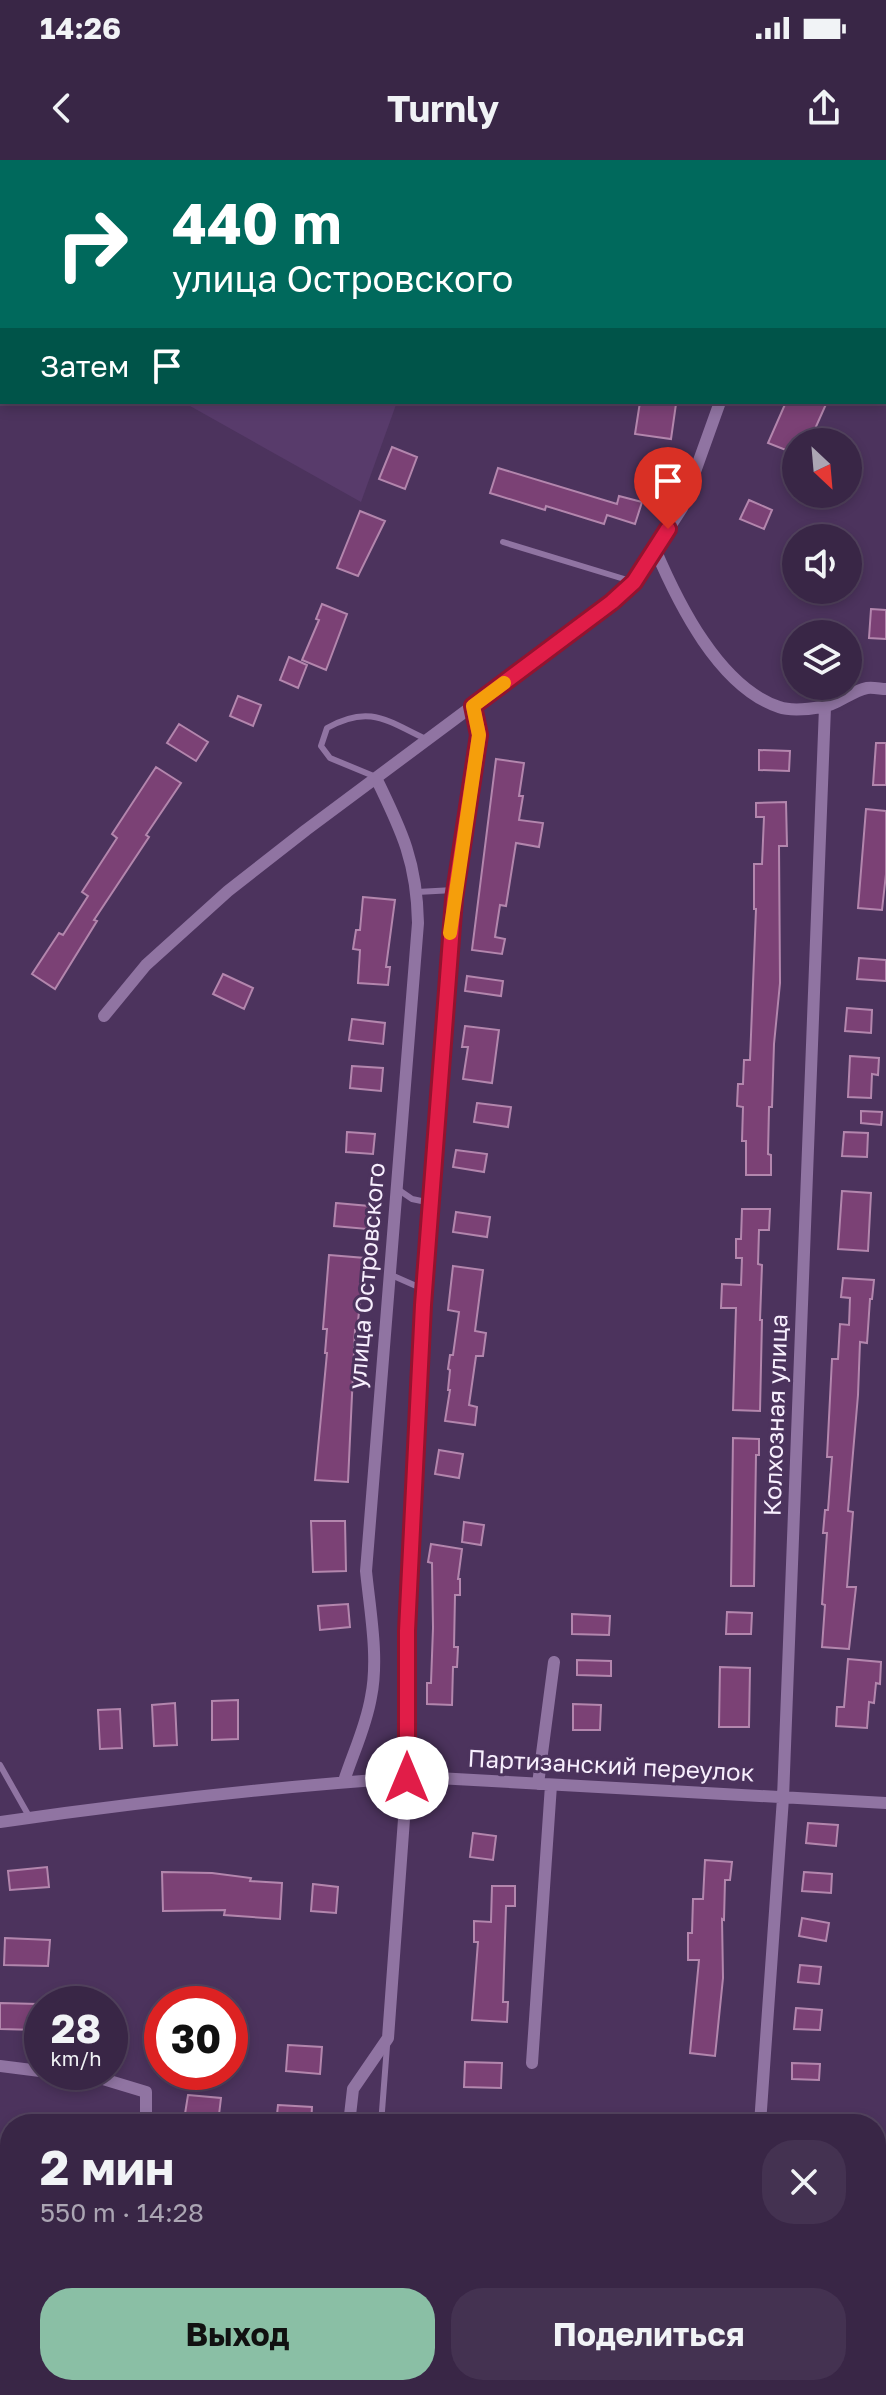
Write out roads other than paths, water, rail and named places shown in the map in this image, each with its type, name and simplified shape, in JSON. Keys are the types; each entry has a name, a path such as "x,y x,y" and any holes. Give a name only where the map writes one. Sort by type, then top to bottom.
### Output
{"street":[{"path":"104,1016 146,965 228,891 612,602 634,582 682,508 719,404"},
{"path":"655,549 675,595 690,619 727,671 750,693 781,708 825,707 867,688 886,689"},
{"path":"350,2114 353,2089 388,2038 407,1778 407,1631 424,1290 455,890 479,735 473,706"},
{"name":"Колхозная улица","path":"761,2114 783,1798 825,707"},
{"name":"улица Островского","path":"344,1781 361,1737 372,1694 373,1651 366,1571 418,923 417,892 404,835 376,778"},
{"path":"532,2063 554,1662"},
{"name":"Партизанский переулок","path":"0,1822 119,1804 344,1781 407,1778 886,1803"},
{"path":"0,2066 103,2079 146,2092 146,2114"}],"lane":[{"path":"503,542 634,582"},
{"path":"376,778 330,758 321,746 327,728 347,717 368,715 428,740"},
{"path":"417,892 455,890"},
{"path":"396,1188 412,1199 431,1203"},
{"path":"389,1274 424,1290"},
{"path":"0,1765 30,1818"},
{"path":"382,2114 388,2038"}]}
